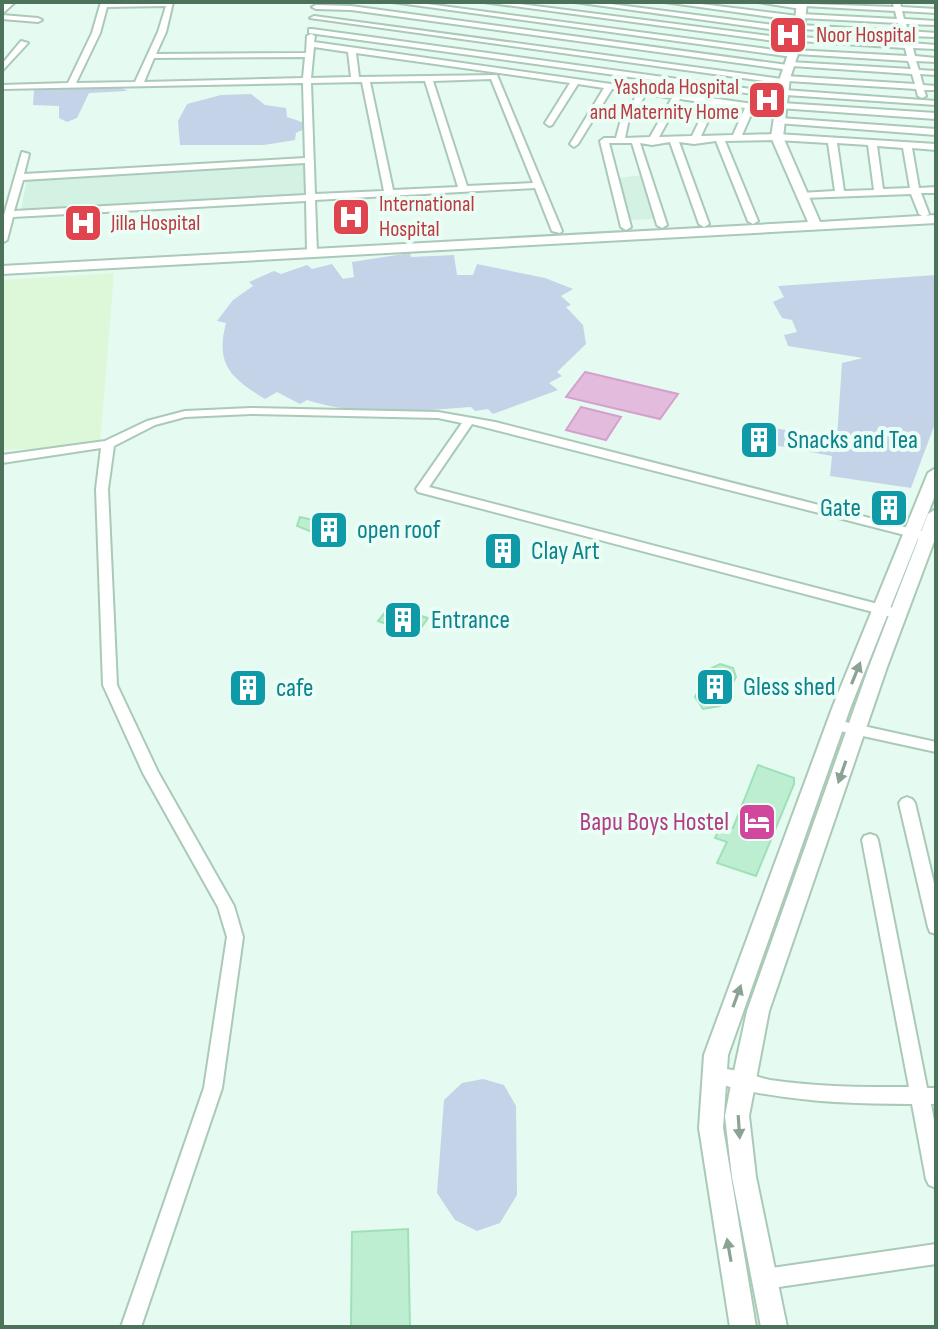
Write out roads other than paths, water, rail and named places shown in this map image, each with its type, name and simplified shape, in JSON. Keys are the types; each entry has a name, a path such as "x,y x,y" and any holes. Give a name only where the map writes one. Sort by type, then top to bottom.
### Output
{"street":[{"path":"396,2 936,73"},
{"path":"487,2 638,22 919,87 936,88"},
{"path":"578,2 646,11 792,56 924,102 936,103"},
{"path":"631,33 651,2"},
{"path":"668,2 932,116"},
{"path":"762,2 792,56 934,132"},
{"path":"2,3 10,3 2,14 38,20"},
{"path":"71,86 96,33 104,3 171,3 138,85"},
{"path":"312,248 307,82 317,5 653,50 936,60"},
{"path":"626,227 604,141 636,143 777,137 936,147 932,116 919,87 897,6"},
{"path":"736,139 750,107 792,56 897,6 936,11"},
{"path":"314,18 644,63 792,56 904,33 936,35"},
{"path":"792,56 901,21 936,23"},
{"path":"312,31 636,76 792,56 908,45 936,47"},
{"path":"627,90 661,37"},
{"path":"2,69 24,43"},
{"path":"311,44 750,107"},
{"path":"352,50 355,81"},
{"path":"152,56 309,55"},
{"path":"388,55 391,80"},
{"path":"792,56 777,137 814,222"},
{"path":"2,87 494,77 557,231"},
{"path":"428,79 463,189"},
{"path":"366,81 389,193"},
{"path":"549,123 575,82"},
{"path":"574,144 609,87"},
{"path":"620,141 624,123 643,92"},
{"path":"652,142 677,97"},
{"path":"694,141 713,102"},
{"path":"720,139 753,221"},
{"path":"674,141 704,224"},
{"path":"832,141 840,194"},
{"path":"636,143 662,225"},
{"path":"872,143 879,193"},
{"path":"907,146 915,191 932,215"},
{"path":"2,240 25,154"},
{"path":"19,177 309,160"},
{"path":"9,214 538,185"},
{"path":"803,195 936,190"},
{"path":"312,248 932,215"},
{"path":"2,267 662,225 814,222"},
{"path":"2,459 108,444 151,423 185,414 313,412 438,415 925,536"},
{"path":"469,421 422,489 890,612"},
{"path":"108,444 102,489 110,685 151,773 226,906 235,937 213,1088 131,1327"},
{"path":"925,536 936,473"},
{"path":"743,1327 711,1128 716,1055 890,612 936,514"},
{"path":"846,728 936,747"},
{"path":"774,1327 744,1177 737,1116 758,1011 846,728"},
{"path":"907,803 936,927"},
{"path":"870,840 927,1096 936,1179"},
{"path":"715,1075 743,1085 827,1095 927,1096"},
{"path":"765,1279 936,1254"}],"place":[{"name":"Noor Hospital","path":"788,35"},
{"name":"Yashoda Hospital and Maternity Home","path":"767,100"},
{"name":"International Hospital","path":"351,217"},
{"name":"Jilla Hospital","path":"83,223"},
{"name":"Snacks and Tea","path":"759,440"},
{"name":"Gate","path":"889,508"},
{"name":"open roof","path":"329,530"},
{"name":"Clay Art","path":"503,551"},
{"name":"Entrance","path":"403,620"},
{"name":"Gless shed","path":"715,687"},
{"name":"cafe","path":"248,688"},
{"name":"Bapu Boys Hostel","path":"757,822"}]}
